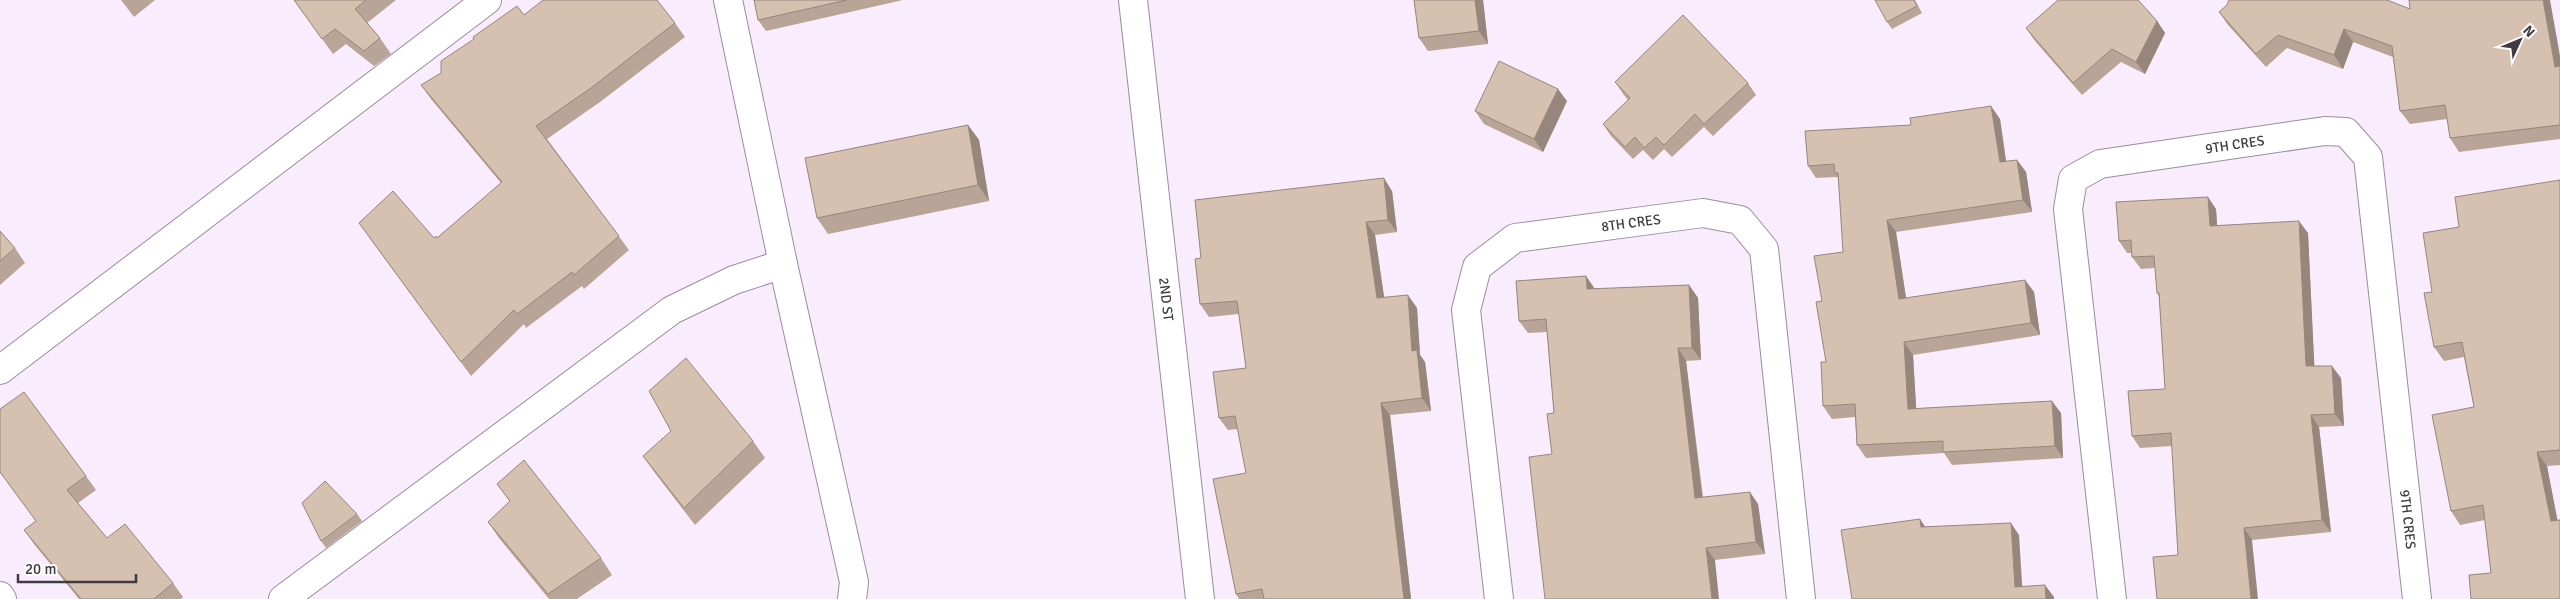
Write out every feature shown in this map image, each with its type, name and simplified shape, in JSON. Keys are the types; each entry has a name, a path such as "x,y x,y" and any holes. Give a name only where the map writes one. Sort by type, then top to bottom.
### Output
{"street":[{"path":"0,370 487,0"},
{"path":"728,0 783,264 854,582 852,599"},
{"name":"2ND ST","path":"1133,0 1200,599"},
{"name":"9TH CRES","path":"2112,599 2068,209 2073,179 2100,164 2326,131 2346,132 2368,157 2417,599"},
{"name":"8TH CRES","path":"1499,599 1466,310 1477,267 1515,238 1703,213 1740,220 1764,249 1802,599"},
{"path":"283,599 672,310 734,280 783,264"}],"building":[{"path":"294,0 366,0 355,9 380,38 364,51 335,29 322,39"},
{"path":"543,0 657,0 675,23 591,88 536,126 619,236 574,275 572,272 517,314 514,310 461,362 359,223 393,191 434,238 436,236 437,238 502,182 421,85 441,73 441,61 474,39 473,37 517,6 524,15"},
{"path":"754,0 847,0 758,20"},
{"path":"1414,0 1475,0 1479,31 1419,38"},
{"path":"1875,0 1914,0 1917,6 1887,22"},
{"path":"2058,0 2138,0 2157,21 2136,62 2112,49 2073,83 2026,28"},
{"path":"2229,0 2387,0 2410,9 2409,0 2543,0 2555,67 2560,66 2560,125 2450,138 2445,105 2400,111 2392,46 2344,29 2334,55 2278,35 2256,54 2219,12 2227,5"},
{"path":"1683,15 1748,83 1704,124 1695,114 1664,145 1656,137 1644,148 1635,137 1625,147 1603,124 1630,98 1615,82"},
{"path":"1499,61 1558,89 1534,139 1475,111"},
{"path":"1991,106 2000,162 2017,160 2023,200 1887,220 1899,299 2025,280 2031,323 1904,342 1908,409 2052,401 2055,446 1943,452 1943,441 1857,445 1855,404 1823,406 1821,362 1826,362 1816,302 1822,301 1814,256 1843,252 1838,173 1835,173 1834,164 1808,166 1805,131 1911,125 1910,118"},
{"path":"968,125 978,185 817,218 805,158"},
{"path":"1384,178 1388,220 1366,222 1377,298 1408,295 1412,351 1417,350 1422,398 1381,403 1404,599 1264,599 1262,589 1236,594 1213,479 1246,473 1235,416 1219,418 1213,372 1246,368 1237,301 1200,304 1195,259 1201,258 1195,200"},
{"path":"2560,180 2560,450 2537,452 2551,521 2560,520 2560,599 2471,599 2469,575 2491,573 2483,505 2451,511 2432,415 2474,407 2462,342 2434,347 2424,293 2432,292 2423,233 2459,227 2455,197"},
{"path":"2208,197 2210,226 2299,221 2306,366 2332,366 2335,414 2311,415 2322,520 2244,528 2251,599 2157,599 2153,557 2178,555 2171,433 2132,436 2128,391 2165,389 2159,293 2157,293 2154,256 2132,257 2131,240 2119,241 2116,202"},
{"path":"0,231 15,248 0,261"},
{"path":"1586,276 1587,289 1689,285 1692,348 1678,348 1695,498 1750,492 1756,542 1706,548 1712,599 1545,599 1529,457 1552,454 1547,414 1554,413 1546,319 1519,321 1516,281"},
{"path":"686,358 753,441 684,508 643,456 671,431 649,391"},
{"path":"24,392 86,476 67,490 107,538 125,524 173,583 154,599 81,599 24,530 36,521 0,472 0,409"},
{"path":"524,460 601,558 548,594 488,522 510,501 497,484"},
{"path":"325,481 357,514 321,541 302,503"},
{"path":"1920,519 1921,527 2011,523 2015,587 2045,585 2046,599 1852,599 1841,530"}]}
